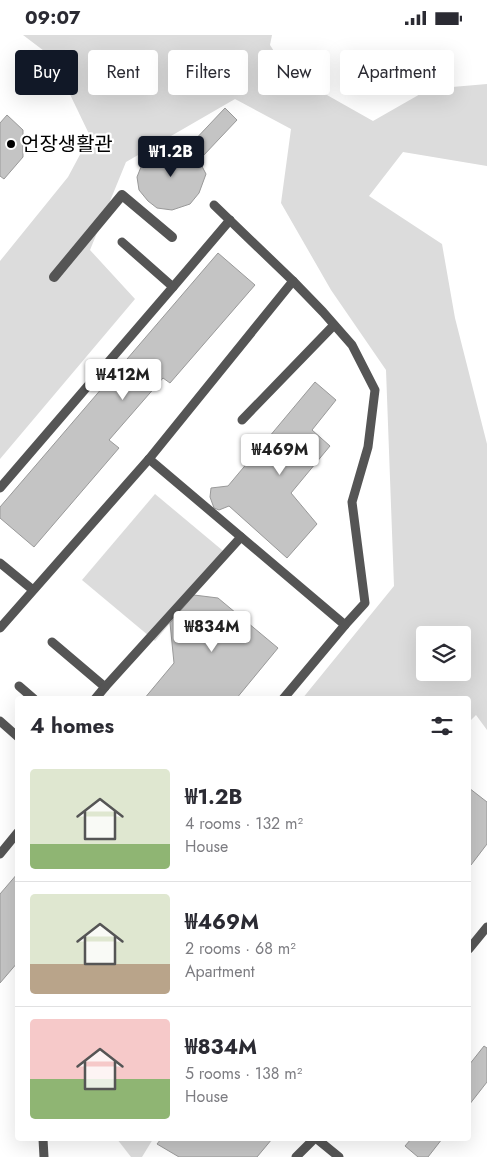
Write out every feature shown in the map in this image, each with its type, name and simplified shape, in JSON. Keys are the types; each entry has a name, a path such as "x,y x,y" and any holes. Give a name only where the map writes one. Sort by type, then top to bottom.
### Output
{"street":[{"path":"54,277 122,195 172,237"}],"lane":[{"path":"214,205 293,281 352,345 375,390 368,447 352,502 365,603 286,696"},
{"path":"0,488 230,220"},
{"path":"122,242 173,287"},
{"path":"0,628 149,459 293,281"},
{"path":"242,420 334,325"},
{"path":"149,459 345,625"},
{"path":"98,696 241,537"},
{"path":"0,563 33,590"},
{"path":"52,642 105,687"},
{"path":"19,686 31,696"},
{"path":"0,721 15,734"},
{"path":"0,854 15,836"},
{"path":"471,947 487,927"},
{"path":"43,1141 44,1157"},
{"path":"296,1157 313,1141"},
{"path":"318,1141 339,1157"}],"shaded area":[{"path":"23,35 272,35 270,45 273,50 258,50 258,95 327,95 373,121 418,95 454,95 454,87 487,84 487,166 403,152 369,196 442,244 455,318 487,444 487,730 476,715 471,720 471,696 304,696 394,586 386,370 331,290 281,203 291,129 235,99 126,162 90,250 135,299 0,459 0,261 68,177 90,136 70,95 78,95 78,50 43,50"},
{"path":"155,494 228,555 155,641 82,580"},
{"path":"119,1141 152,1141 142,1157 131,1157"}],"building":[{"path":"225,108 237,120 203,156 191,144"},
{"name":"언장생활관","path":"7,115 23,130 23,157 4,179 0,176 0,123"},
{"path":"168,148 182,148 195,153 206,174 199,193 190,204 172,210 157,208 148,201 139,190 137,177 143,162 155,152"},
{"path":"218,253 255,285 170,383 163,378 109,440 119,448 34,547 0,518 0,507"},
{"path":"315,382 336,400 312,430 330,446 291,493 317,524 287,558 229,506 219,510 214,508 210,497 211,488 228,486"},
{"path":"194,595 218,598 278,648 238,696 146,696 174,663 170,623"},
{"path":"471,790 487,802 487,844 471,865"},
{"path":"15,876 15,966 0,983 0,894"},
{"path":"484,1046 487,1048 487,1082 471,1102 471,1062"},
{"path":"159,1141 270,1141 257,1157 179,1157 157,1144"},
{"path":"409,1141 440,1141 428,1157 418,1157 405,1146"}],"place":[{"name":"언장생활관","path":"11,144"}]}
